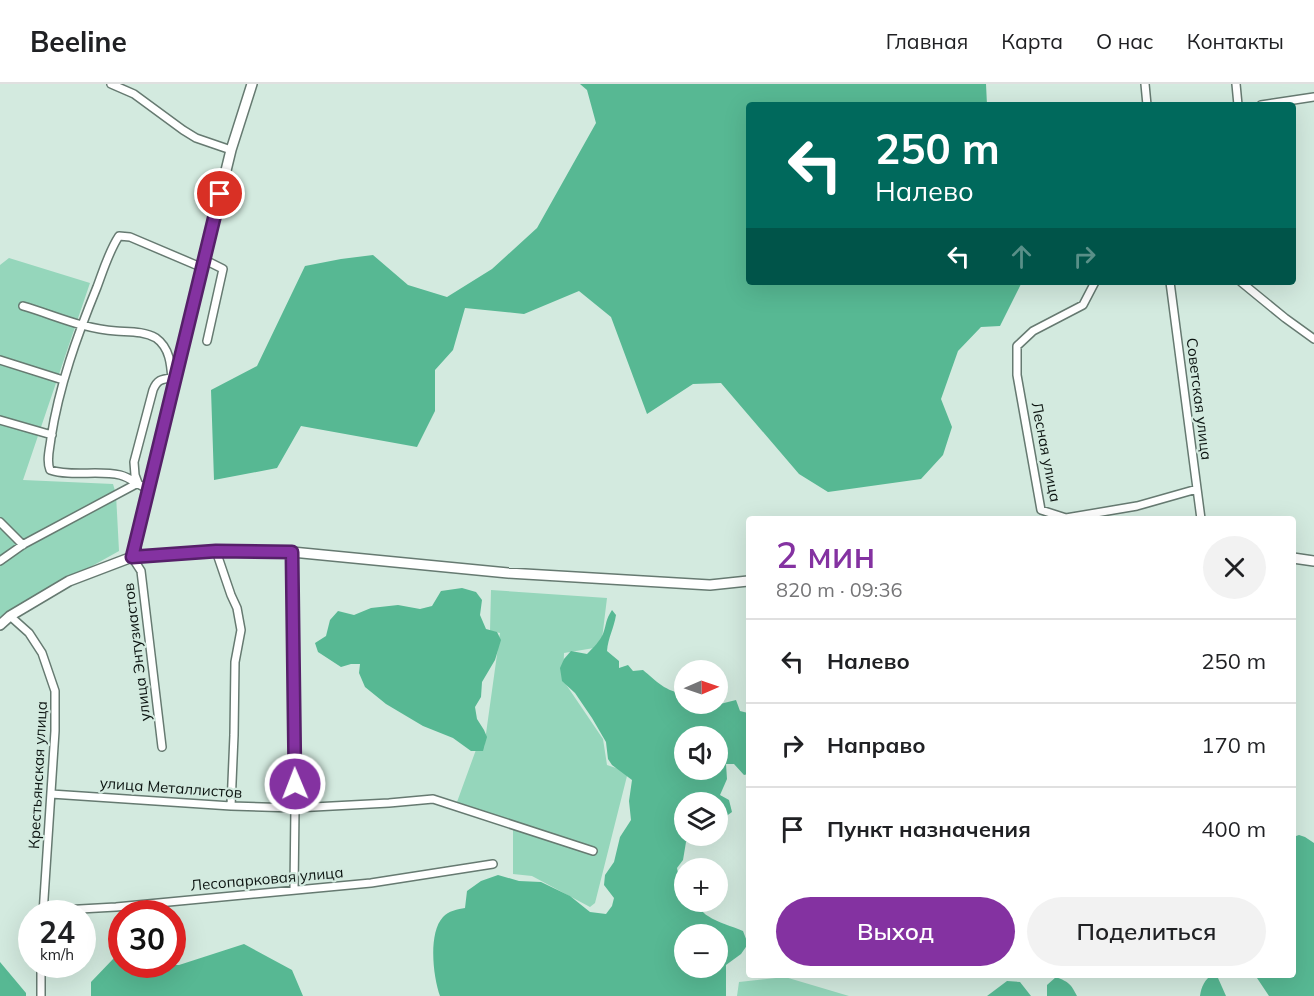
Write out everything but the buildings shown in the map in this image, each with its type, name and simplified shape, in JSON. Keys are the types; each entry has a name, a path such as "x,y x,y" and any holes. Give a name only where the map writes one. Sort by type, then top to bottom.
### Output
{"main road":[{"path":"132,557 231,150 252,84"},
{"path":"0,625 10,616 69,581 132,557 216,551 292,552 508,573 710,585 746,581"},
{"path":"1296,558 1314,561"}],"street":[{"path":"111,84 134,94 196,138 231,150"},
{"path":"1145,84 1147,102"},
{"path":"1236,84 1238,102"},
{"path":"1281,102 1314,97"},
{"path":"149,489 130,478 119,475 62,472 50,470 48,465 63,380 104,269 119,236 130,237 223,269 207,341"},
{"name":"Лесная улица","path":"1060,516 1041,510 1017,375 1017,346 1033,331 1083,305 1093,285"},
{"name":"Советская улица","path":"1170,285 1201,516"},
{"path":"1245,285 1314,339"},
{"path":"23,306 82,326 100,330 137,332 156,338 167,351 170,359 173,392"},
{"path":"0,360 63,380"},
{"path":"138,483 134,462 153,390 157,382 172,378"},
{"path":"0,420 52,435"},
{"path":"0,561 23,545 138,483"},
{"name":"Лесная улица","path":"1078,516 1137,506 1197,489"},
{"path":"0,522 23,545"},
{"path":"216,551 237,608 241,630 236,662 231,806"},
{"path":"292,552 294,889"},
{"name":"улица Энтузиастов","path":"132,557 141,571 162,747"},
{"name":"Крестьянская улица","path":"10,616 29,633 42,653 55,691 55,731 45,900"},
{"name":"улица Металлистов","path":"51,794 295,808 433,799 593,851"},
{"name":"Лесопарковая улица","path":"96,908 371,883 493,864"},
{"path":"41,978 41,996"}],"green space":[{"path":"580,84 986,84 987,102 746,102 746,285 1020,285 1000,326 981,327 958,351 941,399 952,427 943,455 921,479 828,492 799,474 721,383 693,384 647,414 611,317 579,291 524,314 465,308 453,350 435,370 435,411 417,447 301,426 277,468 214,480 211,390 257,366 305,266 373,255 408,285 447,297 492,269 537,228 596,123 587,90"},
{"path":"9,258 90,283 23,480 113,484 116,494 119,551 0,619 0,265"},
{"path":"462,588 476,592 482,600 480,615 486,629 497,632 501,640 495,660 482,682 481,697 475,707 477,719 487,737 483,751 471,751 453,738 423,726 386,704 365,687 359,673 360,664 341,667 318,652 315,643 326,636 330,620 338,611 354,615 371,608 398,605 420,609 432,606 441,591"},
{"path":"491,590 607,598 602,639 594,648 564,653 563,680 603,739 607,765 628,772 595,903 590,907 532,876 513,874 513,821 457,802 477,747 484,748 500,633 490,631"},
{"path":"612,610 616,615 607,651 619,661 619,668 628,665 633,671 643,670 657,682 674,691 674,714 728,714 728,702 736,700 740,711 746,712 746,774 744,775 734,764 728,764 728,726 674,726 674,780 727,780 721,792 674,792 674,846 685,846 683,858 674,858 674,912 703,912 724,924 674,924 674,978 726,978 726,996 440,996 435,978 433,955 438,924 448,913 465,908 467,891 481,881 498,875 519,881 541,882 570,896 590,912 606,914 612,906 614,898 604,885 605,875 614,862 620,837 631,820 629,801 632,780 612,765 608,759 606,742 575,693 562,681 560,668 571,651 587,654 603,634"},
{"path":"728,799 729,800 732,812 728,815"},
{"path":"1296,836 1305,837 1314,843 1314,996 1269,996 1257,978 1296,978"},
{"path":"728,926 743,931 746,947 741,954 728,964"},
{"path":"244,944 292,970 303,996 91,996 91,982 108,964 108,978 186,978 186,963"},
{"path":"0,962 26,993 26,996 0,996"},
{"path":"788,978 849,996 737,996 739,982"},
{"path":"1055,978 1059,978 1069,984 1077,996 1047,996 1047,985"},
{"path":"1218,978 1226,996 1200,996 1207,979"},
{"path":"1007,981 1020,982 1031,996 987,996"}],"route":[{"path":"220,194 132,557 216,551 292,552 295,784"}]}
